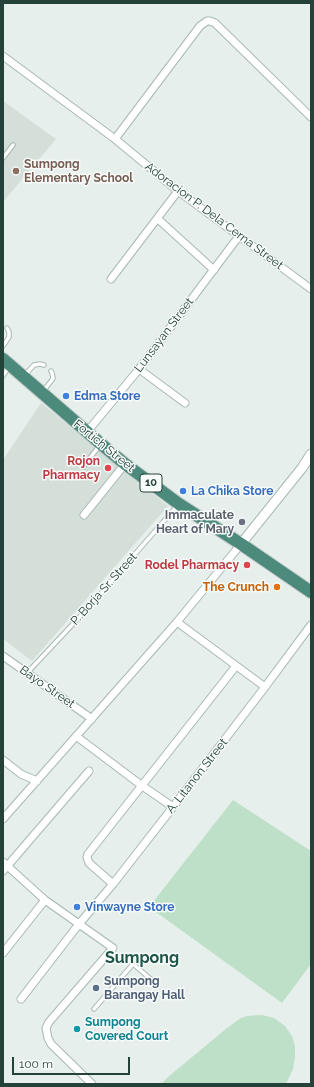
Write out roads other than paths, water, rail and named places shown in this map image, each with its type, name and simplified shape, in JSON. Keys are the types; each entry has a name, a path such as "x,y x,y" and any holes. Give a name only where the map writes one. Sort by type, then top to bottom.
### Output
{"highway":[{"name":"Fortich Street","path":"7,362 125,464 179,504 310,589"}],"street":[{"path":"115,139 200,26 210,21 215,23 311,117"},
{"name":"Adoracion P. Dela Cerna Street","path":"3,56 115,139 178,191 311,289"},
{"path":"111,280 178,191"},
{"path":"158,219 214,270"},
{"name":"Lunsayan Street","path":"87,432 139,369 239,236"},
{"path":"139,369 185,403"},
{"path":"3,819 176,622 241,544 302,468 311,454"},
{"path":"84,516 125,464"},
{"path":"176,622 265,687"},
{"name":"A. Litanon Street","path":"22,999 173,807 311,625"},
{"name":"Bayo Street","path":"3,656 92,719"},
{"path":"113,884 88,864 88,854 236,666"},
{"path":"76,736 173,807"},
{"path":"3,760 21,774 37,781"},
{"path":"89,771 5,866 45,900 113,948 48,1022 46,1028 52,1044 92,1084"},
{"path":"3,953 45,900"}],"lane":[{"path":"3,158 13,145"},
{"path":"3,346 9,337 7,328"},
{"path":"3,376 7,362"},
{"path":"24,377 34,365 40,364 44,366"},
{"path":"42,393 52,380 53,375 51,372"},
{"path":"83,467 101,444"},
{"name":"P. Borja Sr. Street","path":"27,673 88,608 179,504"},
{"path":"124,956 154,982"},
{"path":"94,1009 133,964"}],"place":[{"name":"Sumpong Elementary School","path":"16,171"},
{"name":"Edma Store","path":"66,396"},
{"name":"Rojon Pharmacy","path":"108,468"},
{"name":"La Chika Store","path":"183,491"},
{"name":"Immaculate Heart of Mary","path":"242,522"},
{"name":"Rodel Pharmacy","path":"247,565"},
{"name":"The Crunch","path":"277,587"},
{"name":"Vinwayne Store","path":"77,907"},
{"name":"Sumpong Barangay Hall","path":"96,988"},
{"name":"Sumpong Covered Court","path":"77,1029"}],"district":[{"name":"Sumpong","path":"142,958"}]}
